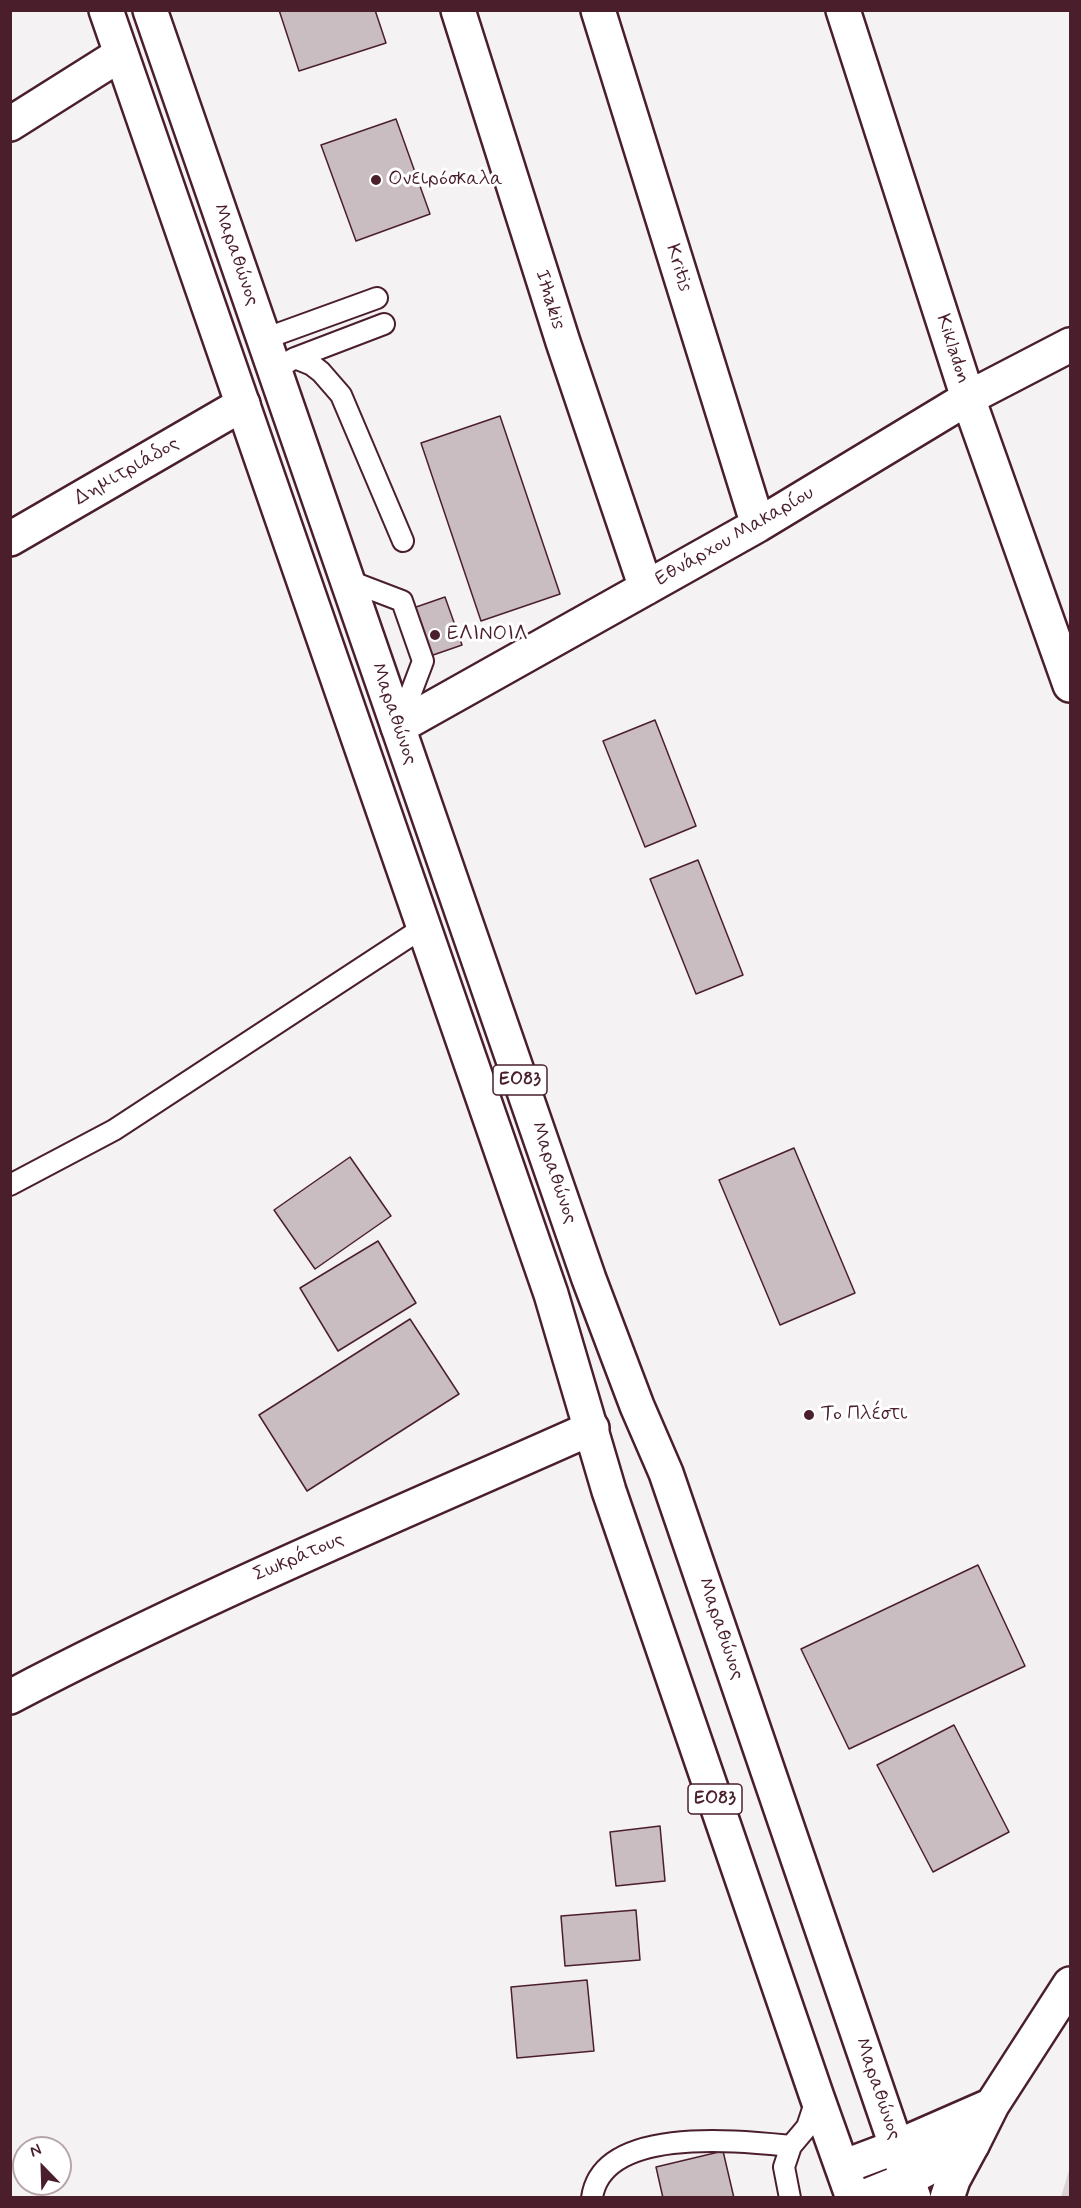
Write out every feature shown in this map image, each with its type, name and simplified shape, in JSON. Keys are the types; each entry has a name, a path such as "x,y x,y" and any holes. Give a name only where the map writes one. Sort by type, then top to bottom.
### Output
{"main road":[{"name":"Μαραθώνος","path":"106,10 551,1294 609,1491 817,2097 854,2198"},
{"name":"Μαραθώνος","path":"150,10 264,339 285,364 347,580 589,1279 666,1473 911,2188"},
{"name":"Ithakis","path":"458,10 562,342 646,588"},
{"name":"Kritis","path":"598,10 758,525"},
{"name":"Kikladon","path":"843,10 968,398 1071,684"},
{"path":"10,124 121,54"},
{"name":"Εθνάρχου Μακαρίου","path":"398,726 758,525 968,398 1071,345"},
{"name":"Δημιτριάδος","path":"10,539 243,404"},
{"name":"Σωκράτους","path":"10,1697 87,1656 225,1590 592,1428"},
{"path":"947,2198 953,2180 992,2105 1071,1984"},
{"path":"843,2167 896,2147 992,2105"},
{"path":"861,2198 911,2188 972,2145"}],"lane":[{"path":"264,339 377,298"},
{"path":"285,364 384,324"},
{"path":"285,364 312,365 341,395 403,541"},
{"path":"347,580 402,601 409,621 423,662 398,726"},
{"path":"10,1185 114,1130 424,927"},
{"path":"790,2198 784,2167 791,2146 807,2127 817,2097"},
{"path":"592,2198 596,2182 610,2165 628,2154 667,2144 724,2140 791,2146"}],"shaded area":[{"path":"1070,2167 1070,2197 1061,2197"}],"building":[{"path":"279,10 375,10 386,43 299,71"},
{"name":"Ονειρόσκαλα","path":"396,119 430,214 356,241 321,145"},
{"path":"500,416 560,594 481,621 421,443"},
{"path":"445,597 462,645 413,662 396,614"},
{"path":"655,720 696,826 645,847 603,741"},
{"path":"698,860 743,975 696,994 650,879"},
{"path":"794,1148 855,1293 780,1325 719,1180"},
{"path":"350,1157 391,1216 315,1269 274,1210"},
{"path":"378,1241 416,1303 338,1351 300,1288"},
{"path":"410,1319 459,1394 307,1491 259,1415"},
{"path":"978,1565 1025,1666 849,1749 801,1649"},
{"path":"954,1725 1009,1832 933,1872 877,1765"},
{"path":"660,1826 665,1881 616,1886 610,1832"},
{"path":"636,1910 640,1960 565,1966 561,1916"},
{"path":"587,1980 594,2051 517,2058 511,1987"},
{"path":"723,2151 734,2198 663,2198 656,2167"}],"place":[{"name":"Ονειρόσκαλα","path":"376,180"},
{"name":"ΕΛΙΝΟΙΛ","path":"435,635"},
{"name":"Το Πλέστι","path":"809,1415"}]}
